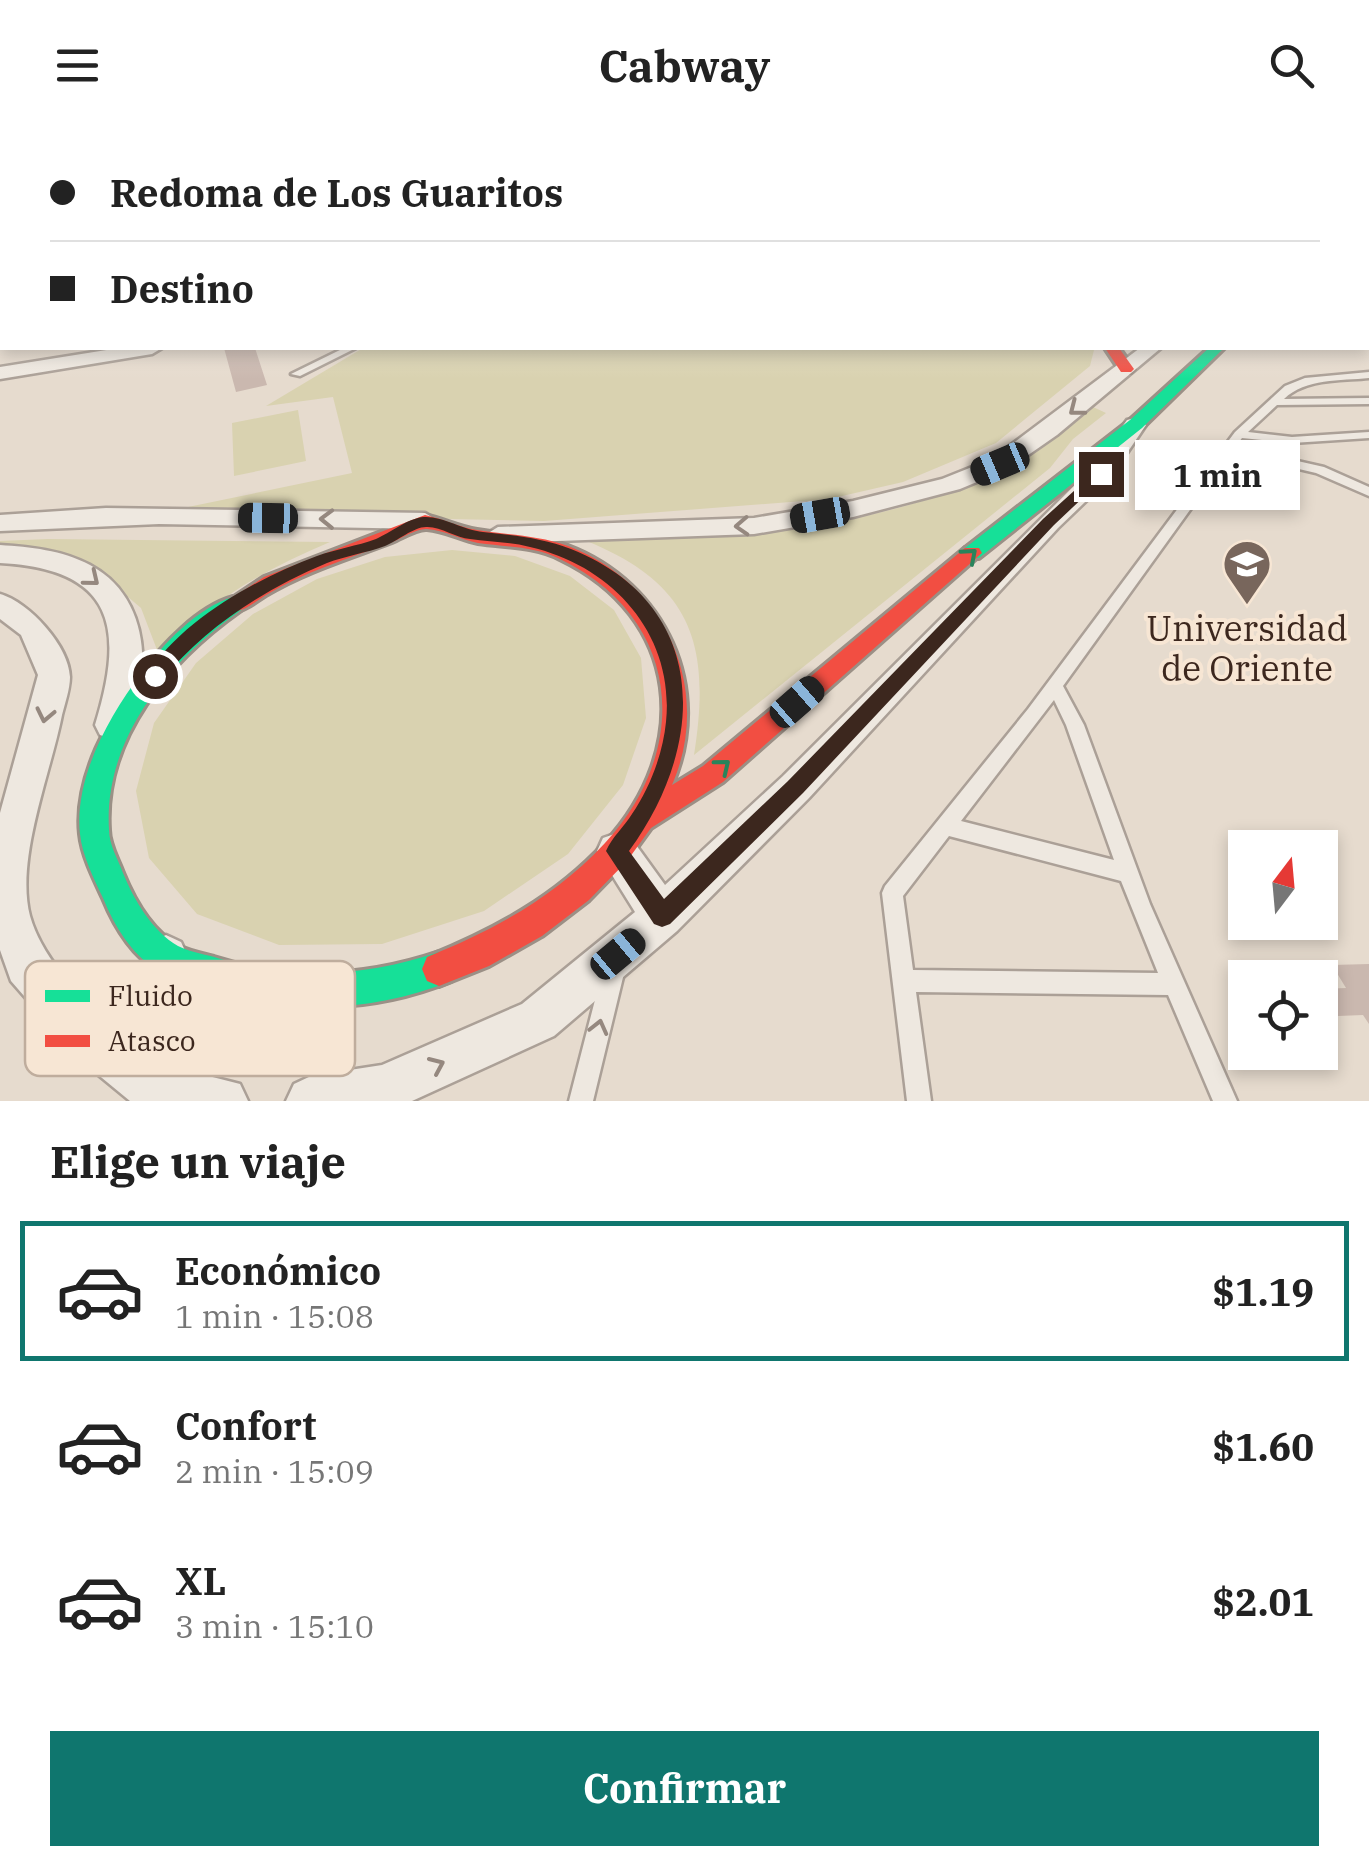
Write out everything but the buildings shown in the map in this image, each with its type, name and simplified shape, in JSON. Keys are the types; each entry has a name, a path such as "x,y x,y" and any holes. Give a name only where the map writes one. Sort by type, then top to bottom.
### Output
{"street":[{"path":"0,373 140,350"},
{"path":"0,523 45,518 189,517 425,521 463,534 492,536 754,526 853,509 951,484 1000,464 1119,358 1145,350"},
{"path":"641,818 713,774 1021,511 1136,424 1215,350"},
{"path":"311,1101 383,1089 538,1020 662,916 796,787 1048,522 1101,474 1136,424"},
{"path":"106,753 145,688 174,652 220,613 272,582 325,558 379,543 425,521"},
{"path":"355,989 417,976 477,954 531,925 578,890 617,851 641,818 666,766 676,722 675,682 666,647 650,616 626,590 598,569 566,553 492,536"},
{"path":"0,554 24,554 77,566 104,586 127,641 126,668 106,753 94,831 119,907 166,958 174,961"},
{"path":"0,604 32,629 54,674 37,753 10,842 8,913 26,961"},
{"path":"617,851 662,916"},
{"path":"134,1076 156,1095 223,1101"}],"lane":[{"path":"312,350 319,362"},
{"path":"296,374 346,350"},
{"path":"919,1101 892,893 1055,686 1234,441 1288,388 1305,382 1369,375"},
{"path":"1273,402 1369,401"},
{"path":"1234,441 1369,435"},
{"path":"1234,441 1320,470 1369,492"},
{"path":"1352,483 1369,478"},
{"path":"1055,686 1075,725 1127,873 1225,1101"},
{"path":"946,826 1127,873"},
{"path":"581,1101 618,954"},
{"path":"904,981 1175,984"}],"shaded area":[{"path":"360,350 1094,350 1090,366 996,443 903,482 829,499 544,521 159,513 352,473 333,397 266,406"},
{"path":"1093,407 1106,413 1073,439 1050,468 694,755 699,679 695,648 685,620 647,574 579,538 715,536 783,530 915,503 978,480 1037,448"},
{"path":"298,410 306,461 234,476 232,423"},
{"path":"0,541 330,542 238,589 197,619 159,655 141,608 115,586 0,557"},
{"path":"452,550 515,556 570,576 614,610 641,658 646,718 623,785 568,854 484,911 382,944 279,945 197,914 149,858 136,791 154,723 196,663 253,614 317,579 385,557"}],"traffic: fast":[{"path":"972,553 1136,424 1215,350"},
{"path":"176,961 156,950 139,932 114,889 94,834 97,794 106,761 135,700 179,646 233,605"},
{"path":"355,988 410,979 439,969"}],"traffic: jam":[{"path":"1113,350 1126,369"},
{"path":"233,605 272,582 425,521 461,533 566,553 623,589 660,637 670,666 675,696 673,729 664,771 641,819"},
{"path":"439,969 531,925 578,890 617,851 641,819 713,774 972,553"}],"place":[{"name":"Universidad de Oriente","path":"1247,606"}],"route":[{"path":"155,676 174,652 220,613 272,582 325,558 379,543 425,521 463,534 531,542 566,553 598,569 626,590 650,616 666,647 675,682 676,722 666,766 641,818 617,851 662,916 796,787 1048,522 1101,474"}]}
